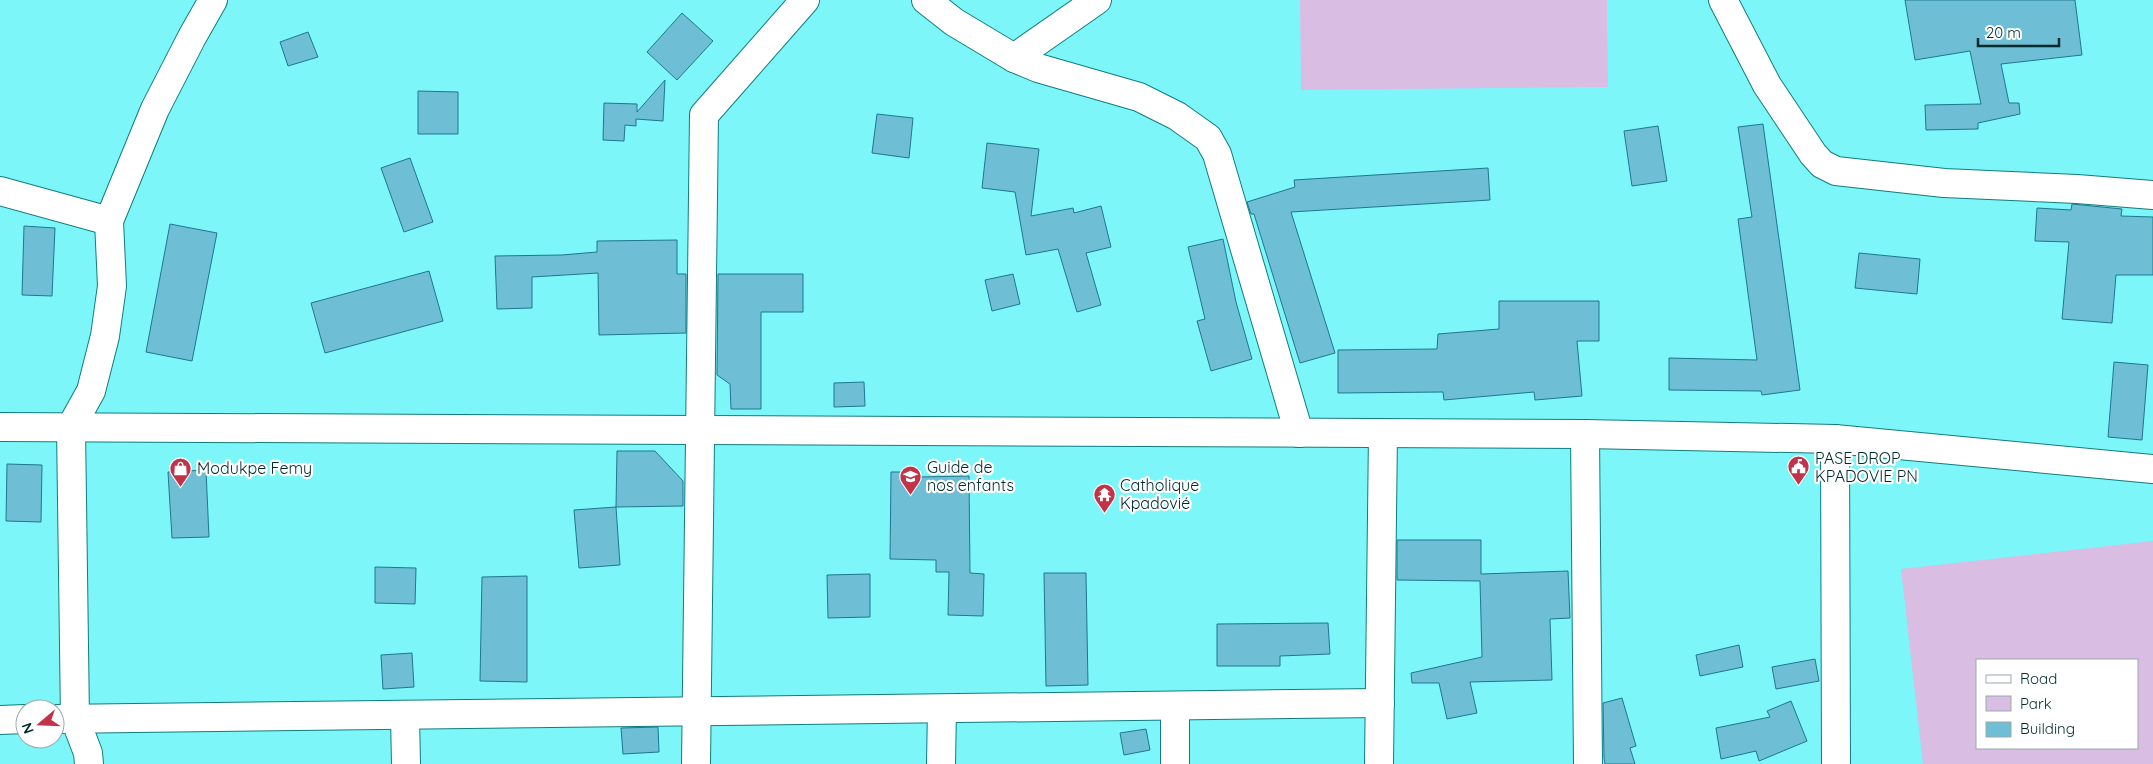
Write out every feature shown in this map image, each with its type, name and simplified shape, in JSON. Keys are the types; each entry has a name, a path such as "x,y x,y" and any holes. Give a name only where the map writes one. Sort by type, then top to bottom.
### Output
{"street":[{"path":"89,764 88,753 65,719 71,427 91,391 105,336 112,286 109,221 155,109 213,0"},
{"path":"696,764 704,115 806,0"},
{"path":"926,0 954,22 1014,58 1139,97 1177,116 1208,138 1219,164 1299,433"},
{"path":"1014,58 1098,0"},
{"path":"1723,0 1767,85 1812,154 1822,164 1836,171 1944,183 2077,189 2153,195"},
{"path":"0,191 109,221"},
{"path":"0,427 1585,434 1834,439 2153,469"},
{"path":"1379,764 1383,433"},
{"path":"1585,434 1588,764"},
{"path":"1834,439 1836,764"},
{"path":"65,719 1380,703"},
{"path":"1175,706 1175,764"},
{"path":"941,764 942,709"},
{"path":"405,716 406,764"},
{"path":"0,720 15,720"}],"green space":[{"path":"1300,0 1607,0 1608,87 1301,90"},
{"path":"2153,541 2153,764 1923,764 1901,569"}],"building":[{"path":"1905,0 2075,0 2082,55 2001,64 2009,103 2019,103 2020,114 1978,123 1978,129 1926,130 1925,105 1981,104 1970,51 1915,60"},
{"path":"682,13 713,41 677,80 647,52"},
{"path":"308,32 318,57 288,66 280,42"},
{"path":"665,80 663,121 636,119 636,126 625,125 624,141 603,140 604,103 637,104 637,112"},
{"path":"418,91 458,92 458,134 418,134"},
{"path":"877,114 913,118 909,158 872,153"},
{"path":"1763,124 1800,390 1762,395 1761,391 1669,390 1669,358 1757,360 1738,219 1752,217 1738,127"},
{"path":"1658,126 1667,181 1632,186 1624,131"},
{"path":"987,143 1039,149 1031,216 1073,208 1074,213 1101,206 1111,247 1086,253 1101,305 1077,312 1058,249 1026,255 1015,192 982,188"},
{"path":"410,158 433,222 404,232 381,168"},
{"path":"1488,168 1490,200 1291,212 1335,353 1300,363 1254,214 1251,214 1247,202 1295,187 1294,180"},
{"path":"2072,204 2122,209 2121,216 2153,217 2153,275 2116,275 2112,323 2062,319 2069,242 2035,241 2037,208 2071,210"},
{"path":"170,224 217,233 192,361 146,352"},
{"path":"24,226 55,228 52,296 22,295"},
{"path":"1223,239 1236,302 1252,359 1211,371 1197,321 1205,319 1188,247"},
{"path":"677,240 677,274 686,274 686,333 599,335 598,273 532,277 532,308 497,309 495,256 562,255 597,252 597,241"},
{"path":"1859,253 1920,259 1917,294 1855,288"},
{"path":"429,271 443,321 325,353 311,303"},
{"path":"718,274 803,274 803,312 761,312 761,409 731,409 730,384 717,375"},
{"path":"1013,274 1020,304 992,311 985,280"},
{"path":"1499,301 1599,301 1599,341 1577,341 1582,396 1535,400 1534,392 1444,400 1443,392 1338,393 1338,350 1437,349 1438,334 1499,329"},
{"path":"2114,362 2148,365 2142,440 2108,437"},
{"path":"864,382 865,406 834,407 834,383"},
{"path":"617,451 655,451 683,481 683,506 616,507"},
{"path":"7,464 42,465 41,522 6,521"},
{"path":"206,470 209,537 172,538 168,472"},
{"path":"891,472 918,472 918,477 969,476 970,573 984,574 983,616 948,615 949,572 936,572 936,560 890,559"},
{"path":"616,507 620,565 579,568 574,510"},
{"path":"1397,540 1481,540 1481,574 1568,571 1570,618 1550,619 1552,680 1470,682 1477,713 1447,719 1439,683 1412,683 1411,673 1482,657 1480,581 1397,580"},
{"path":"375,567 416,568 415,604 375,603"},
{"path":"1044,573 1086,573 1088,685 1046,686"},
{"path":"870,574 870,617 828,618 827,575"},
{"path":"527,576 527,682 480,681 482,577"},
{"path":"1328,623 1330,654 1280,656 1280,666 1217,666 1217,624"},
{"path":"1739,645 1743,667 1700,676 1696,655"},
{"path":"412,653 414,687 383,689 381,655"},
{"path":"1815,659 1819,681 1776,689 1772,667"},
{"path":"1622,698 1636,746 1630,748 1635,764 1605,764 1603,703"},
{"path":"1791,701 1807,741 1759,761 1756,751 1721,759 1716,728 1770,717 1767,711"},
{"path":"658,727 659,752 623,754 621,728"},
{"path":"1146,729 1150,750 1124,755 1120,733"}],"place":[{"name":"PASE DROP KPADOVIE PN","path":"1799,486"},
{"name":"Modukpe Femy","path":"181,487"},
{"name":"Guide de nos enfants","path":"911,495"},
{"name":"Catholique Kpadovié","path":"1104,513"}]}
